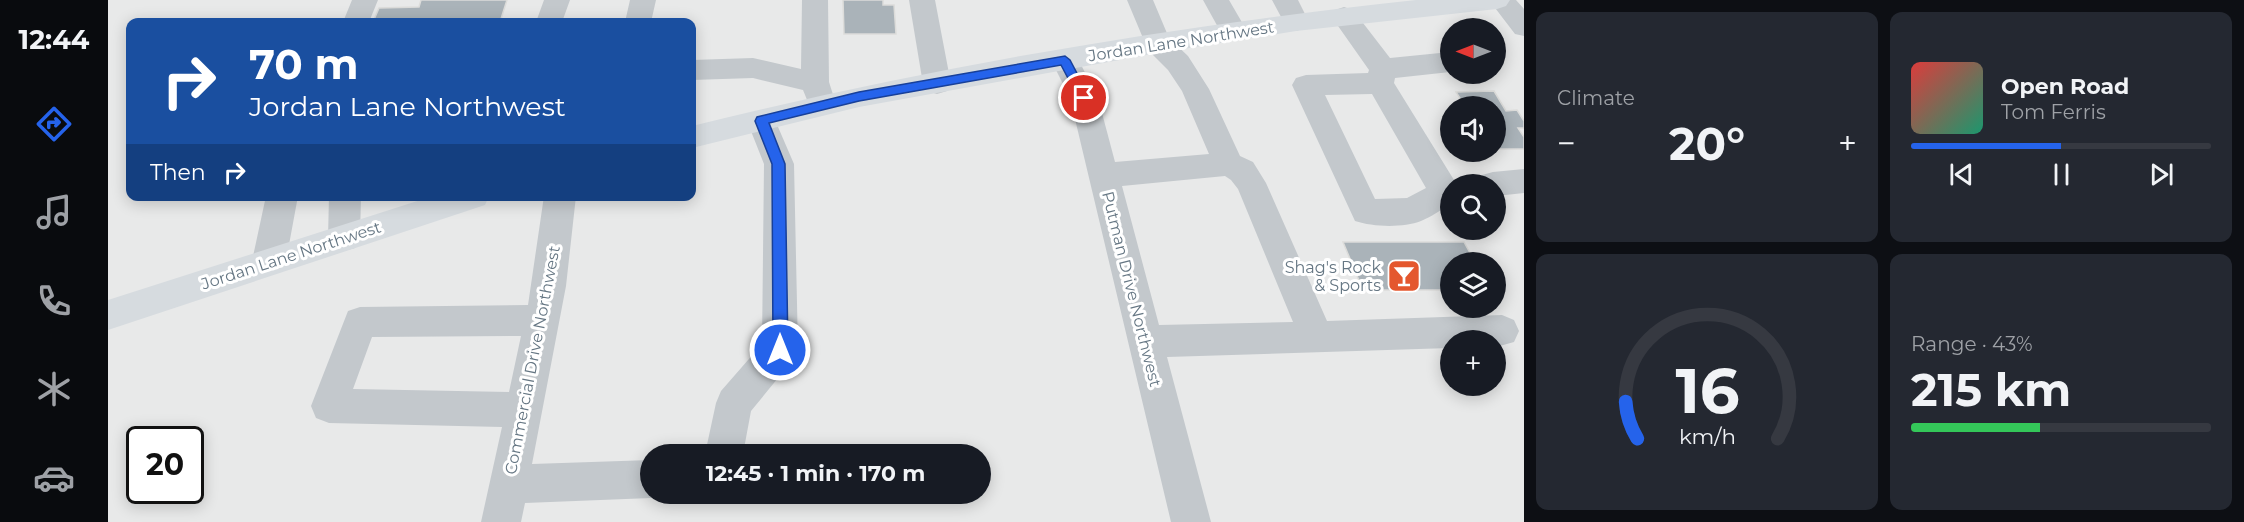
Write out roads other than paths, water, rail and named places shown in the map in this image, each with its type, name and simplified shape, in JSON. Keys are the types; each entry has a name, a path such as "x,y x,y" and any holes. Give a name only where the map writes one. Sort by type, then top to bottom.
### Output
{"main road":[{"name":"Jordan Lane Northwest","path":"696,136 762,121 819,93 937,84 1234,31 1291,11 1344,16 1383,6 1493,0"},
{"name":"Jordan Lane Northwest","path":"108,315 459,201"}],"street":[{"path":"357,18 364,0"},
{"path":"550,18 557,0"},
{"path":"639,18 643,0"},
{"path":"696,70 753,68 819,93 814,0"},
{"path":"922,0 937,84"},
{"path":"1140,0 1158,43 1178,63 1195,89 1228,164"},
{"path":"1216,0 1234,31"},
{"path":"1493,0 1524,27"},
{"path":"1344,16 1382,76 1440,177"},
{"name":"Putman Drive Northwest","path":"1065,60 1084,98 1191,522"},
{"path":"1440,64 1382,76 1306,85 1366,212 1412,211 1440,195"},
{"path":"726,444 734,403 780,350 779,164 762,121"},
{"path":"1103,174 1135,174 1228,164 1242,171 1251,183 1317,338"},
{"path":"1506,183 1524,181"},
{"path":"269,261 281,201"},
{"path":"344,238 345,201"},
{"name":"Commercial Drive Northwest","path":"501,522 549,286 559,201"},
{"path":"524,410 329,406 360,322 542,320"},
{"path":"1145,340 1181,342 1440,333"},
{"path":"508,484 640,479"}],"place":[{"name":"Shag's Rock & Sports","path":"1404,276"}]}
